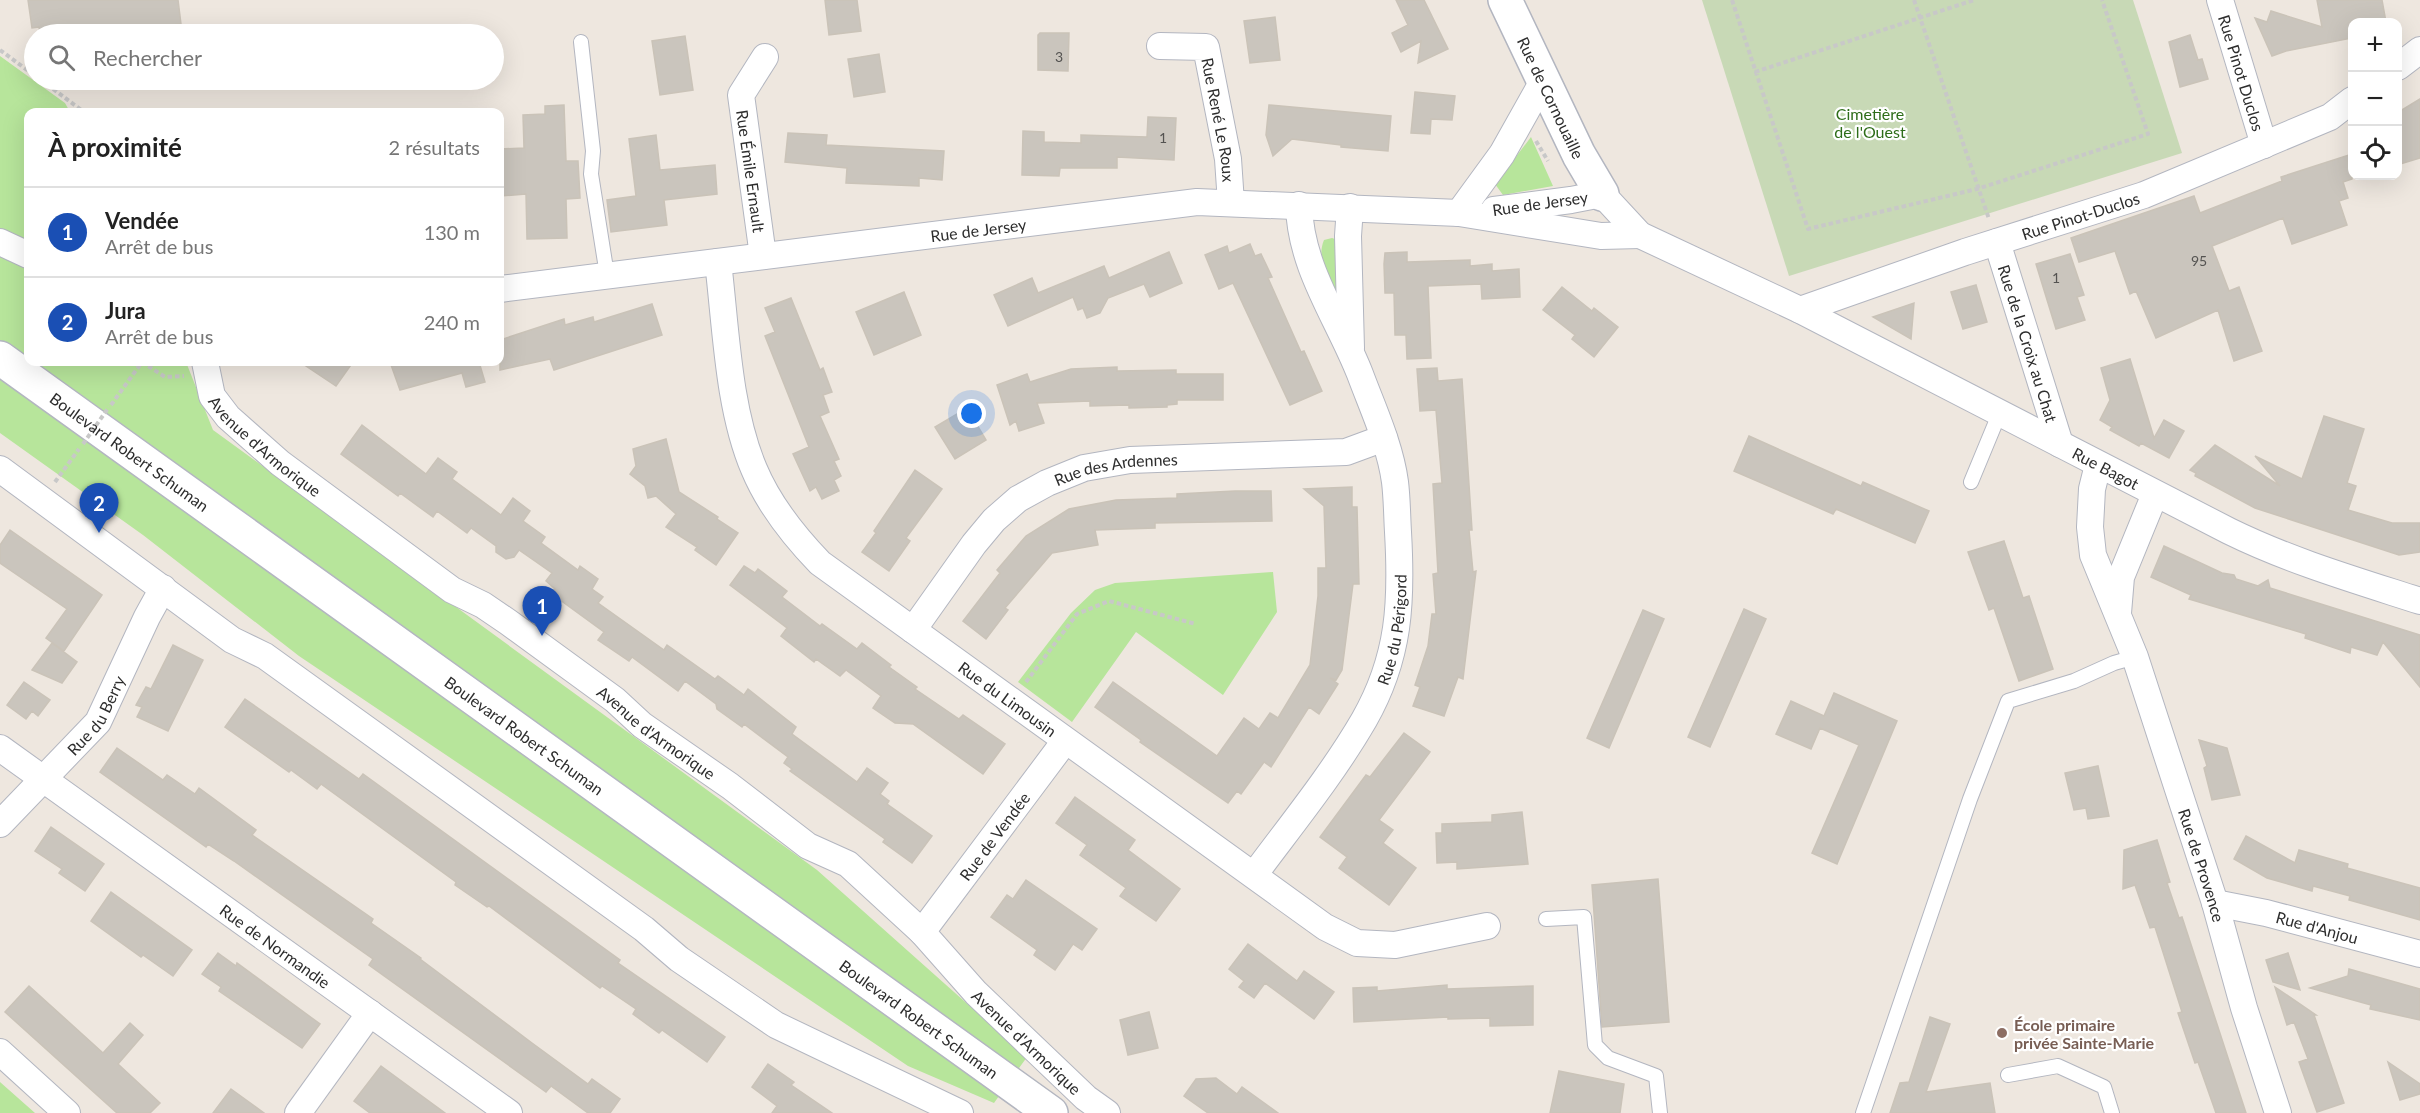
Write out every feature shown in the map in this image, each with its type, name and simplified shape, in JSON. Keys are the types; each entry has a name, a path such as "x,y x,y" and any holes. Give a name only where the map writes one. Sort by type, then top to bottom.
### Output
{"main road":[{"name":"Rue de Cornouaille","path":"1504,0 1579,155 1602,194"},
{"name":"Boulevard Robert Schuman","path":"0,358 1051,1113"}],"street":[{"name":"Rue Pinot Duclos","path":"2220,0 2264,146"},
{"name":"Rue René Le Roux","path":"1160,46 1206,47 1228,159 1231,202"},
{"path":"2402,63 2420,50"},
{"name":"Rue Émile Ernault","path":"763,256 741,95 765,57"},
{"name":"Rue de Jersey","path":"1459,213 1502,154 1543,81"},
{"name":"Rue Pinot-Duclos","path":"1800,310 1997,242 2144,195 2330,117 2348,103"},
{"name":"Rue de Jersey","path":"1459,213 1570,201 1602,194 1640,235 1800,310"},
{"name":"Rue de Jersey","path":"504,288 1197,202 1459,213 1601,236 1640,235"},
{"name":"Rue du Périgord","path":"1254,875 1339,759 1365,718 1389,664 1398,620 1400,577 1395,481 1384,438 1351,351 1320,290 1299,230 1299,205"},
{"name":"Rue du Périgord","path":"1350,207 1348,236 1351,351"},
{"path":"0,242 24,253"},
{"name":"Rue de la Croix au Chat","path":"1997,242 2060,444"},
{"name":"Rue du Limousin","path":"718,262 740,424 754,469 773,506 793,535 820,563 1325,927 1357,943 1395,945 1487,926"},
{"name":"Rue Bagot","path":"1800,310 2098,465 2266,549 2420,601"},
{"name":"Avenue d'Armorique","path":"197,368 212,396 228,417 280,463 452,590 483,605 615,700 642,725 730,786 808,846 848,864 922,932 976,993 1086,1098 1107,1113"},
{"name":"Rue des Ardennes","path":"913,630 994,519 1018,499 1047,483 1084,468 1130,460 1346,452 1384,438"},
{"name":"Rue de Provence","path":"2098,465 2092,489 2090,527 2093,555 2135,657 2215,903 2240,998 2278,1113"},
{"path":"0,468 232,640 274,663 645,928 679,959 776,1025 960,1113"},
{"name":"Rue de Provence","path":"2118,620 2121,577 2155,494"},
{"name":"Rue du Berry","path":"0,824 98,722 147,617 164,588"},
{"name":"Rue de Vendée","path":"922,932 1065,741"},
{"name":"Rue de Normandie","path":"0,748 509,1113"},
{"name":"Rue d'Anjou","path":"2215,903 2266,913 2420,954"},
{"path":"297,1113 370,1013"},
{"path":"0,1052 67,1113"}],"lane":[{"path":"581,42 593,151 591,174 607,275"},
{"path":"1971,482 2000,412"},
{"path":"1863,1113 1970,799 2008,701 2074,681 2114,663 2135,657"},
{"path":"1546,919 1584,917 1595,1045 1608,1058 1656,1076 1660,1113"},
{"path":"2008,1075 2058,1066 2104,1087 2112,1113"}],"path":[{"path":"1732,0 1808,229 1977,189 2148,134 2102,0"},
{"path":"1914,0 1997,242"},
{"path":"1755,72 1974,0"},
{"path":"0,50 24,68"},
{"path":"54,90 79,108"},
{"path":"54,484 139,366"},
{"path":"148,366 165,377 197,368"},
{"path":"1012,702 1077,614 1109,601 1196,624"}],"green space":[{"name":"Cimetière de l'Ouest","path":"1702,0 2133,0 2182,153 1789,276"},
{"path":"0,56 24,73 24,90 47,90 65,103 68,108 24,108 24,366 188,366 213,430 817,870 1027,1057 994,1103 908,1066 299,656 143,535 0,433"},
{"path":"1531,137 1553,186 1503,195 1495,184"},
{"path":"1332,238 1338,240 1345,295 1335,297 1321,254 1324,240"},
{"path":"1273,572 1277,612 1223,695 1136,632 1072,722 1018,682 1071,613 1095,590 1115,583"},
{"path":"0,1082 35,1113 0,1113"}],"building":[{"path":"28,0 178,0 181,24 31,24"},
{"path":"825,0 857,0 861,31 829,35"},
{"path":"1396,0 1424,0 1448,49 1418,63 1421,41 1401,52 1392,33 1408,25"},
{"path":"2317,0 2382,0 2385,18 2348,18 2348,39 2272,56 2255,18 2267,22 2271,11 2322,27"},
{"path":"1275,17 1280,60 1250,63 1244,21"},
{"path":"1040,33 1069,33 1068,71 1038,70 1038,35"},
{"path":"2190,35 2198,60 2202,59 2208,79 2180,87 2169,42"},
{"path":"685,36 693,90 660,95 652,41"},
{"path":"879,54 885,92 854,97 848,59"},
{"path":"1415,92 1455,96 1452,120 1431,119 1430,134 1411,133"},
{"path":"2420,99 2420,158 2402,163 2402,126 2402,110"},
{"path":"564,105 566,161 578,161 580,198 566,199 567,238 527,239 526,194 504,196 504,149 524,148 523,115 545,114 545,106"},
{"path":"1269,105 1391,116 1388,151 1341,147 1341,145 1292,139 1273,156 1266,135"},
{"path":"1148,117 1176,118 1174,160 1117,157 1117,168 1060,168 1059,176 1022,175 1023,131 1044,132 1044,142 1081,143 1081,135 1147,137"},
{"path":"788,133 827,135 826,145 944,151 942,180 919,178 919,186 846,183 847,168 785,162"},
{"path":"656,135 660,170 715,165 717,194 664,200 667,225 611,232 607,200 636,196 629,139"},
{"path":"2348,155 2349,180 2343,182 2348,198 2339,201 2347,225 2292,244 2283,218 2212,246 2229,291 2239,287 2262,351 2234,361 2218,310 2156,338 2136,291 2130,294 2115,251 2079,262 2071,238 2194,196 2200,213 2282,181 2281,177"},
{"path":"1250,244 1255,256 1261,254 1272,277 1268,278 1301,352 1304,351 1322,391 1290,405 1233,283 1219,289 1205,255 1227,246 1229,253"},
{"path":"1169,252 1182,283 1150,297 1144,284 1108,298 1100,313 1087,318 1083,308 1078,310 1073,297 1008,326 994,295 1032,278 1038,293 1104,266 1109,278"},
{"path":"1407,252 1407,262 1470,260 1470,266 1492,264 1492,271 1519,269 1520,297 1482,299 1481,284 1428,286 1431,358 1407,359 1406,335 1395,335 1394,293 1385,293 1384,264 1385,253"},
{"path":"2070,254 2084,295 2077,297 2085,320 2056,329 2036,264"},
{"path":"1976,285 1987,322 1963,329 1951,292"},
{"path":"1562,287 1592,311 1594,308 1618,327 1594,357 1572,339 1575,335 1543,310"},
{"path":"904,292 921,335 874,355 856,312"},
{"path":"791,298 820,370 823,368 832,392 823,395 829,412 820,416 839,459 834,461 841,476 834,480 839,491 822,499 816,487 810,491 793,454 809,447 765,336 775,332 765,308"},
{"path":"1914,303 1911,339 1873,317"},
{"path":"652,304 662,335 554,370 550,359 500,370 500,366 504,366 504,339 564,319 565,325 593,317 594,322"},
{"path":"2130,359 2154,438 2164,420 2184,431 2169,458 2141,443 2139,446 2110,430 2112,427 2100,420 2110,400 2101,368"},
{"path":"306,366 350,366 336,386"},
{"path":"391,366 480,366 485,382 466,387 462,373 400,390"},
{"path":"1117,367 1117,371 1176,370 1176,374 1223,374 1223,400 1177,400 1177,404 1167,405 1167,407 1129,408 1129,405 1090,406 1090,401 1037,403 1044,423 1019,431 1016,421 1010,425 997,385 1027,374 1030,382 1071,369"},
{"path":"1437,368 1438,381 1462,379 1472,530 1469,530 1473,572 1476,571 1463,679 1458,677 1444,716 1413,706 1420,687 1415,685 1428,646 1432,614 1436,614 1433,574 1438,573 1433,484 1442,483 1436,410 1420,411 1417,369"},
{"path":"967,408 986,440 955,459 935,427"},
{"path":"2324,416 2364,429 2347,483 2356,486 2348,510 2392,523 2420,523 2420,552 2399,555 2255,508 2195,476 2196,473 2190,470 2215,445 2280,486 2255,456 2302,479"},
{"path":"362,425 426,474 438,458 457,472 452,479 501,515 513,498 530,511 523,521 545,537 541,543 578,570 580,566 598,579 592,589 603,597 598,603 664,650 667,645 715,679 718,676 744,695 748,689 796,727 792,734 857,782 867,768 888,783 880,794 889,801 887,804 932,836 912,863 883,842 885,839 790,771 792,769 784,763 788,757 744,724 742,727 717,709 716,704 685,681 678,691 632,657 629,661 598,640 604,632 552,594 555,589 546,581 552,573 519,550 514,557 506,559 496,552 496,546 471,528 467,533 437,511 433,517 400,493 398,496 341,454"},
{"path":"1749,436 1861,486 1863,482 1929,511 1915,543 1836,509 1833,514 1734,471"},
{"path":"666,439 679,492 738,533 716,565 695,550 697,547 666,527 676,514 656,496 648,498 645,486 630,474 636,466 633,449"},
{"path":"915,470 942,489 906,538 910,541 889,571 862,552"},
{"path":"1352,487 1352,507 1357,507 1359,584 1353,584 1342,670 1336,680 1330,678 1338,684 1319,714 1309,707 1271,767 1264,762 1241,794 1237,791 1228,803 1140,742 1141,740 1095,707 1113,682 1217,756 1244,718 1259,729 1270,713 1278,718 1310,665 1318,596 1318,568 1326,568 1324,506 1304,489"},
{"path":"1271,491 1272,521 1155,523 1155,528 1095,530 1098,545 1052,553 1005,608 1008,610 986,639 963,621 1000,573 997,570 1026,536 1069,509 1116,500 1177,498 1177,494"},
{"path":"10,530 102,595 64,651 46,638 67,609 0,563 0,545"},
{"path":"2004,541 2023,598 2029,596 2053,669 2019,681 1994,608 1989,610 1968,552"},
{"path":"2164,546 2222,573 2234,575 2236,579 2258,586 2268,580 2270,588 2420,635 2420,687 2383,642 2377,655 2351,647 2350,653 2305,638 2306,634 2189,599 2191,595 2151,577"},
{"path":"744,566 755,573 758,569 787,591 782,597 820,626 822,624 857,649 862,643 891,665 889,667 917,687 915,689 959,719 963,715 1005,744 983,774 913,724 895,723 873,708 881,696 846,670 840,676 816,659 814,662 781,636 787,628 730,585"},
{"path":"1744,609 1766,619 1710,747 1688,737"},
{"path":"1643,610 1664,619 1609,748 1587,738"},
{"path":"52,643 77,662 62,683 32,670"},
{"path":"173,645 203,660 168,731 137,717 142,707 136,705 146,687 151,689"},
{"path":"24,682 50,700 38,716 32,711 26,719 7,705"},
{"path":"1834,693 1897,721 1837,864 1812,853 1859,745 1820,728 1811,749 1776,734 1791,701 1824,716"},
{"path":"245,699 359,779 363,774 620,960 618,963 725,1037 707,1062 662,1030 659,1033 633,1014 636,1009 602,986 600,988 489,906 487,907 455,885 456,882 321,784 317,789 225,727"},
{"path":"1404,733 1430,752 1379,820 1393,830 1383,843 1416,868 1389,905 1339,868 1347,857 1320,837 1366,775 1370,777"},
{"path":"2199,740 2227,748 2240,795 2212,800 2204,768 2207,766"},
{"path":"117,748 163,780 167,775 195,794 199,788 256,830 252,835 373,919 371,923 421,958 532,1043 588,1084 592,1079 620,1099 610,1113 588,1113 551,1086 546,1092 369,965 373,959 234,861 208,844 206,847 100,772"},
{"path":"2098,766 2109,816 2088,819 2086,808 2074,810 2065,773"},
{"path":"1075,797 1135,840 1128,850 1180,889 1156,921 1120,896 1126,888 1080,855 1087,845 1056,823"},
{"path":"1522,812 1528,864 1457,869 1457,862 1437,863 1436,833 1442,833 1442,824 1492,822 1492,815"},
{"path":"51,827 104,864 85,891 59,873 62,869 35,851"},
{"path":"2246,836 2295,863 2299,850 2348,864 2347,868 2420,888 2420,920 2349,900 2350,896 2313,886 2312,891 2267,878 2234,859"},
{"path":"2157,840 2170,882 2167,883 2179,918 2182,917 2246,1113 2216,1113 2198,1062 2195,1063 2178,1013 2182,1012 2155,927 2150,928 2135,885 2123,889 2124,850"},
{"path":"1658,879 1669,1022 1602,1027 1592,885"},
{"path":"1026,880 1097,929 1082,950 1073,944 1055,970 1034,955 1037,950 991,917 1007,895 1013,899"},
{"path":"111,892 192,950 173,976 143,955 141,957 91,921"},
{"path":"1248,944 1297,981 1304,971 1334,992 1314,1019 1265,983 1254,998 1239,987 1244,981 1229,969"},
{"path":"218,953 236,966 237,963 320,1024 302,1048 219,991 221,987 202,974"},
{"path":"2288,953 2300,990 2273,982 2266,960"},
{"path":"2349,969 2420,989 2420,1020 2370,1009 2371,1005 2310,988 2348,976"},
{"path":"1447,985 1447,989 1533,986 1533,1025 1490,1026 1490,1018 1448,1019 1448,1017 1354,1022 1353,988 1377,987 1377,991"},
{"path":"29,986 103,1053 130,1023 143,1035 118,1064 160,1103 150,1113 117,1113 5,1012"},
{"path":"2275,987 2316,1015 2314,1015 2344,1103 2317,1112 2299,1062 2308,1059 2294,1022 2287,1025"},
{"path":"1149,1012 1158,1048 1128,1055 1120,1020"},
{"path":"1930,1017 1950,1024 1926,1092 1990,1083 1995,1113 1890,1113 1900,1083 1909,1082"},
{"path":"2388,1062 2420,1084 2420,1094 2400,1100"},
{"path":"768,1064 794,1082 791,1085 832,1113 772,1113 777,1106 752,1087"},
{"path":"381,1066 445,1113 370,1113 354,1101"},
{"path":"1559,1071 1624,1084 1620,1113 1550,1113"},
{"path":"1216,1078 1237,1094 1242,1087 1278,1113 1208,1113 1184,1096 1196,1079"},
{"path":"231,1089 264,1113 213,1113"}],"place":[{"name":"Jura","path":"99,533"},
{"name":"Vendée","path":"542,636"},
{"name":"École primaire privée Sainte-Marie","path":"2002,1033"}]}
